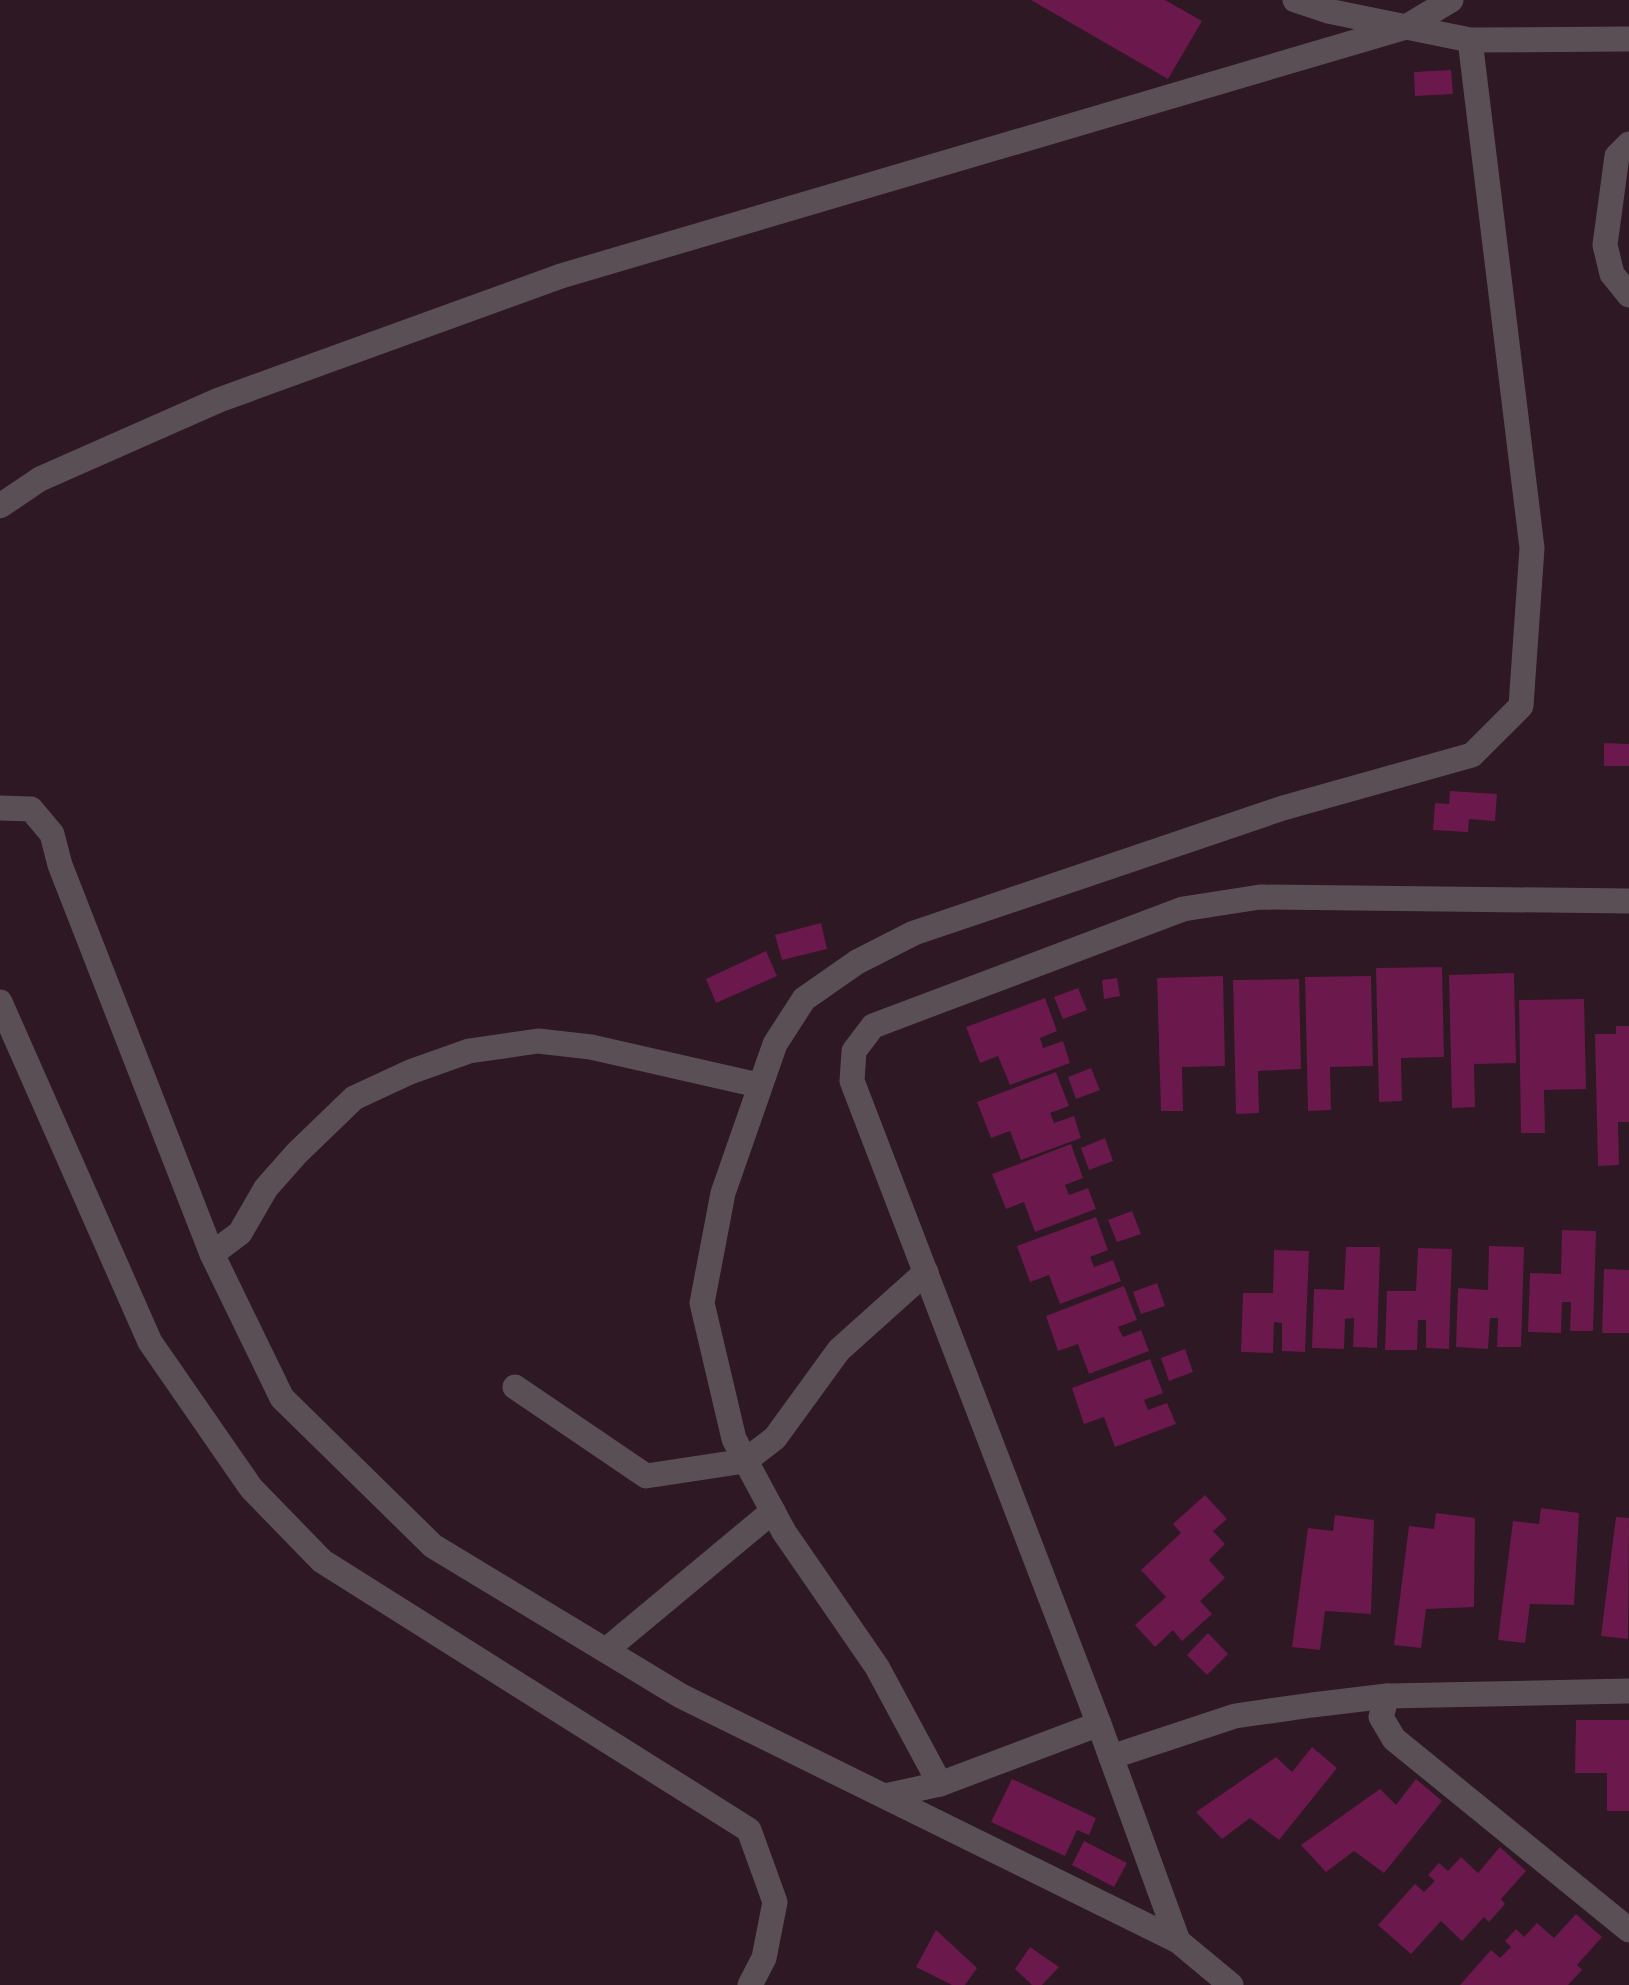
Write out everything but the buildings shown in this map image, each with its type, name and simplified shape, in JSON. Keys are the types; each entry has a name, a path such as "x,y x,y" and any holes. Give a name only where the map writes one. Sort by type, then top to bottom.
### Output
{"street":[{"path":"1295,0 1328,12 1470,40 1629,39"},
{"path":"0,506 40,478 218,400 562,276 1406,27 1451,0"},
{"path":"940,1784 877,1667 784,1532 734,1439 702,1303 722,1193 775,1044 804,998 857,962 914,933 1283,808 1472,755 1521,706 1532,548 1470,40"},
{"path":"1629,144 1617,156 1604,245 1612,274 1629,296"},
{"path":"0,808 31,810 52,834 60,865 212,1254 282,1398 434,1546 681,1696 1178,1941 1231,1985"},
{"path":"1178,1941 852,1081 854,1051 873,1026 1184,909 1260,898 1629,901"},
{"path":"0,1002 150,1342 251,1488 322,1561 749,1830 775,1902 764,1958 750,1985"},
{"path":"212,1254 240,1233 266,1188 354,1098 468,1051 538,1040 591,1047 758,1085"},
{"path":"514,1387 646,1476 745,1461 775,1438 838,1350 926,1272"},
{"path":"606,1650 772,1511"},
{"path":"1110,1757 1235,1716 1386,1696 1629,1691"},
{"path":"1386,1696 1381,1717 1394,1738 1629,1930"},
{"path":"885,1796 940,1784 1098,1724"}]}
